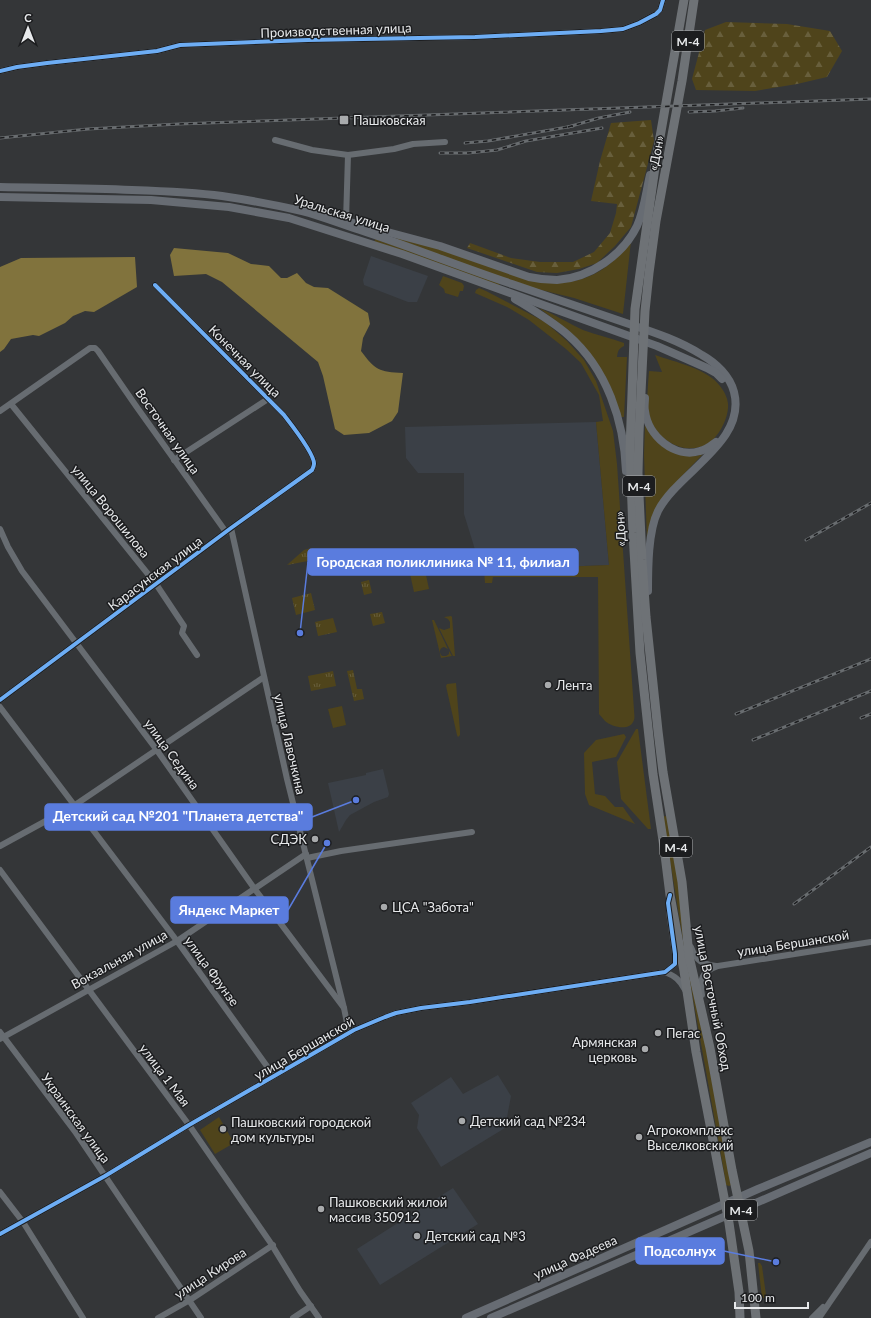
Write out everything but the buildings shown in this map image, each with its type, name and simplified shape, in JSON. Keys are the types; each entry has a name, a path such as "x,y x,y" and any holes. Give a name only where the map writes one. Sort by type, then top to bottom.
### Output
{"highway":[{"name":"«Дон»","path":"639,631 630,450 635,309 656,160 684,0"},
{"name":"«Дон»","path":"646,617 638,473 638,432 645,311 656,221 682,82 694,0"},
{"name":"улица Восточный Обход","path":"646,617 659,744 682,882 689,956 710,1048 732,1170 750,1251 758,1316"},
{"name":"улица Восточный Обход","path":"639,631 653,774 670,895 684,971 696,1052 730,1228 739,1292 740,1318"}],"main road":[{"path":"312,214 346,221 440,246 529,278 552,280 564,279 593,270 610,258 630,239 638,224 652,169 656,160"},
{"name":"Уральская улица","path":"0,187 178,192 222,196 312,214 662,336 700,354 723,372 733,389 735,412 732,423 722,439 708,456 676,487 658,512 649,551 648,604 646,617"},
{"name":"Уральская улица","path":"0,197 151,200 229,207 306,222 402,254 657,346 708,368 722,379 728,387 731,395 731,417 727,428 716,442 703,451 680,451 665,444 655,435 645,412 646,364 643,356"},
{"path":"501,290 508,289 506,282"},
{"path":"501,290 567,334 585,353 604,383 616,409 622,436 626,459 630,518 633,533"},
{"name":"улица Фадеева","path":"466,1318 758,1189 871,1142"},
{"name":"улица Фадеева","path":"491,1318 871,1153"},
{"path":"785,1178 785,1184 789,1189"}],"street":[{"name":"Производственная улица","path":"0,71 47,63 157,51 180,45 475,36 615,29 638,23 656,14 660,10 663,0"},
{"path":"276,140 312,150 348,155 394,149 413,144 445,142"},
{"path":"346,221 348,155"},
{"name":"Конечная улица","path":"155,285 284,415 313,458"},
{"name":"Восточная улица","path":"11,404 90,348 95,348 174,460 229,530"},
{"path":"174,460 268,399"},
{"path":"0,411 11,404"},
{"name":"улица Ворошилова","path":"11,404 156,584 184,626 182,633 197,655"},
{"name":"Карасунская улица","path":"0,700 312,470 314,464 313,458"},
{"name":"улица Седина","path":"0,529 8,547 22,571 156,749 254,888 344,1008"},
{"name":"улица Лавочкина","path":"229,530 287,779 349,1033"},
{"path":"0,846 75,805 264,677"},
{"name":"улица Фрунзе","path":"0,707 177,941 274,1076"},
{"path":"307,856 472,832"},
{"name":"Вокзальная улица","path":"1,1036 177,941 254,888 307,856"},
{"name":"улица 1 Мая","path":"0,870 189,1125 273,1245 300,1291 319,1318"},
{"path":"670,895 668,903 675,964 665,972 679,980 687,993"},
{"name":"улица Бершанской","path":"685,923 689,932 693,954 706,965 718,966 871,942"},
{"name":"улица Бершанской","path":"705,1026 701,979 705,973 718,966"},
{"name":"улица Бершанской","path":"0,1234 106,1176 189,1125 368,1023 396,1013 421,1008 470,1002 665,972"},
{"name":"Украинская улица","path":"1,1036 76,1133 201,1318"},
{"path":"0,1192 23,1222 83,1318"},
{"path":"819,1318 871,1242"},
{"name":"улица Кирова","path":"158,1318 190,1300 273,1245"},
{"path":"812,1318 831,1299"},
{"path":"292,1318 311,1306"}],"shaded area":[{"path":"174,248 228,253 251,264 269,266 281,278 287,278 297,273 306,283 314,287 328,288 368,313 370,324 363,338 361,351 378,369 388,372 403,373 398,412 392,421 369,433 344,435 335,429 323,376 318,362 222,282 206,274 174,276 170,255"},
{"path":"371,256 428,276 417,302 408,302 364,285 363,280"},
{"path":"135,257 137,287 94,312 85,311 73,316 65,323 39,336 33,335 11,339 0,352 0,267 21,258"},
{"path":"596,422 609,565 484,570 477,556 464,514 464,473 418,473 406,458 405,427"},
{"path":"383,769 389,794 388,797 374,802 350,815 339,832 328,783 366,775 366,773"},
{"name":"Детский сад №234","path":"498,1075 511,1096 505,1128 441,1167 417,1128 419,1115 411,1103 451,1077 463,1094"},
{"name":"Детский сад №3","path":"453,1188 478,1224 380,1285 357,1249"}],"green space":[{"path":"726,22 787,24 830,31 842,51 827,77 755,91 696,90 692,79 705,30"},
{"path":"651,120 654,141 631,227 615,246 597,263 579,269 557,273 537,272 467,248 470,243 511,258 540,262 573,262 594,252 610,233 616,213 617,204 591,201 600,161 611,123"},
{"path":"401,238 559,283 571,282 591,276 600,271 616,258 631,241 623,314 574,298 517,284 391,239"},
{"path":"375,239 502,283 497,286 374,243"},
{"path":"443,276 462,283 464,286 463,291 460,291 458,297 445,293 444,289 439,285"},
{"path":"479,288 545,322 567,341 584,360 596,381 613,431 617,464 634,716 632,724 629,726 621,727 612,725 605,721 599,714 598,577 493,577 492,583 485,583 484,570 609,565 596,422 603,421 599,395 581,363 566,349 529,320 507,307 475,293"},
{"path":"539,308 583,330 624,343 624,346 619,350 617,357 627,357 624,417 621,417 583,345 568,330"},
{"path":"655,355 681,363 708,375 715,380 724,391 728,405 726,418 715,438 707,444 690,448 672,444 658,432 652,424 649,416 648,405 649,371 662,372"},
{"path":"645,424 649,432 689,456 703,454 680,478 662,500 647,541 644,455"},
{"path":"311,548 313,560 287,565 304,550"},
{"path":"423,561 429,589 414,592 408,565"},
{"path":"369,580 372,593 364,595 361,582"},
{"path":"311,593 315,610 296,615 292,598"},
{"path":"382,612 385,623 373,626 370,614"},
{"path":"451,616 455,656 453,656 439,628 444,630 450,628 450,622 444,617"},
{"path":"333,618 337,632 318,636 315,622"},
{"path":"432,620 434,620 448,649 444,647 441,648 441,655 446,656 449,654 449,651 452,656 441,658"},
{"path":"353,670 357,689 362,689 364,699 354,701 347,671"},
{"path":"333,671 336,686 311,691 308,676"},
{"path":"456,683 460,731 460,735 458,737 446,686 447,684"},
{"path":"342,706 346,725 333,728 328,709"},
{"path":"636,729 638,729 651,829 648,829 621,799 617,762"},
{"path":"624,734 626,737 616,757 592,762 595,794 605,796 615,807 623,807 635,824 589,805 585,794 584,753 596,740"},
{"path":"663,817 668,817 705,1043 731,1185 729,1186 726,1185 688,971"},
{"path":"219,1117 234,1143 215,1154 200,1130"},
{"path":"758,1263 762,1266 766,1295 764,1298 762,1298"}],"railway":[{"path":"0,138 88,129 179,124 871,99"},
{"path":"689,112 743,108"},
{"path":"568,127 599,118 630,112"},
{"path":"465,143 488,141 573,126"},
{"path":"440,153 468,153 497,150 526,141 602,128"},
{"path":"806,540 871,503"},
{"path":"736,714 871,659"},
{"path":"753,740 871,691"},
{"path":"861,718 871,714"},
{"path":"794,904 871,847"}],"cycle path":[{"path":"0,71 47,63 157,51 180,45 308,40 475,37 623,29 656,14 660,10 663,0"},
{"path":"0,700 231,528 312,470 314,464 311,453 284,415 155,285"},
{"path":"0,1234 105,1176 189,1125 354,1030 385,1017 396,1013 421,1008 470,1002 665,972 675,964 668,903 670,895"}],"place":[{"name":"Пашковская","path":"344,120"},
{"name":"Городская поликлиника № 11, филиал","path":"300,633"},
{"name":"Лента","path":"548,685"},
{"name":"Детский сад №201 \"Планета детства\"","path":"356,800"},
{"name":"СДЭК","path":"315,839"},
{"name":"Яндекс Маркет","path":"327,843"},
{"name":"ЦСА \"Забота\"","path":"384,907"},
{"name":"Пегас","path":"658,1033"},
{"name":"Армянская церковь","path":"645,1049"},
{"name":"Детский сад №234","path":"462,1121"},
{"name":"Пашковский городской дом культуры","path":"223,1129"},
{"name":"Агрокомплекс Выселковский","path":"639,1137"},
{"name":"Пашковский жилой массив 350912","path":"321,1209"},
{"name":"Детский сад №3","path":"417,1236"},
{"name":"Подсолнух","path":"776,1262"}]}
